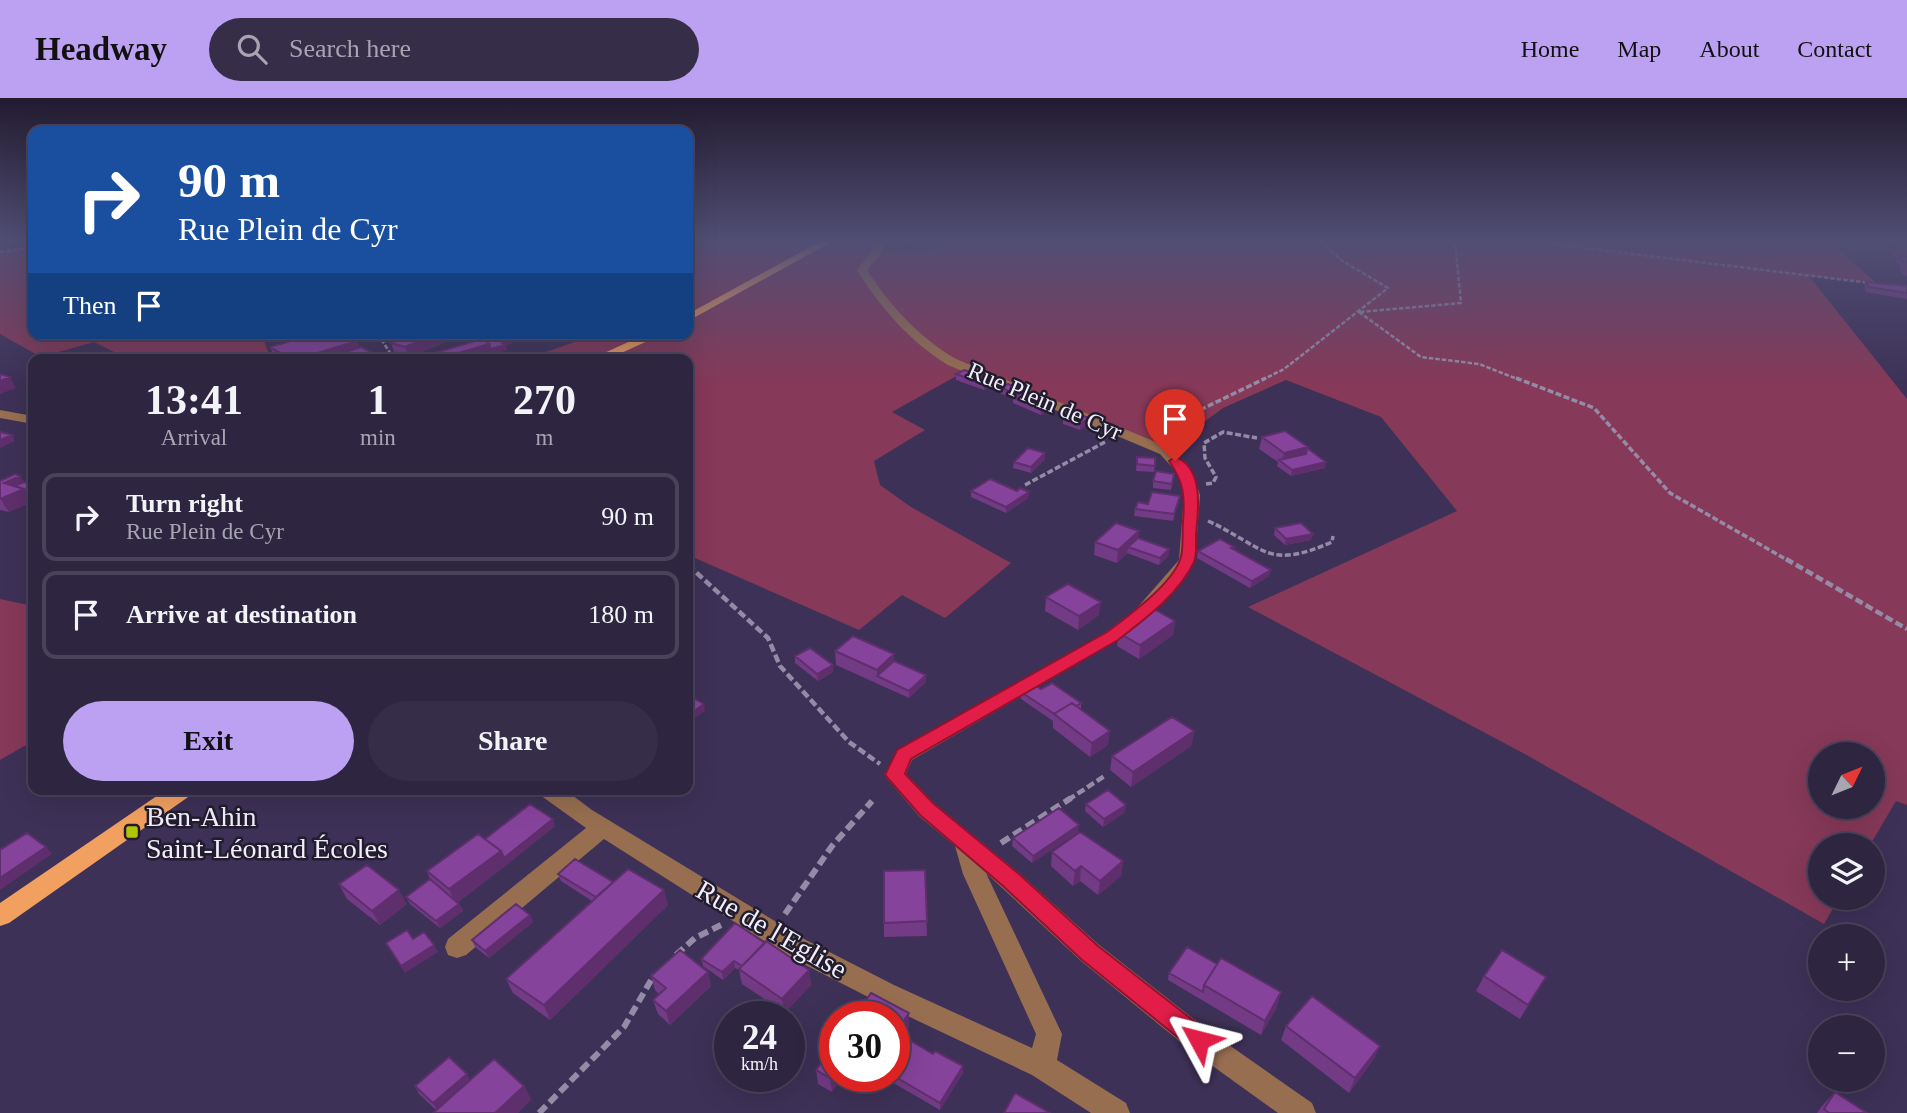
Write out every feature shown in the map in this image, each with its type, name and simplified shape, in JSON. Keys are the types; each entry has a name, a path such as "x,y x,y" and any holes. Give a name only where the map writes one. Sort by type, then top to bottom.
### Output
{"main road":[{"path":"693,315 742,288"},
{"path":"609,354 643,340"},
{"path":"0,916 174,795"}],"street":[{"name":"Rue Plein de Cyr","path":"872,288 932,350 968,369 1165,451 1186,474 1191,514 1187,561 1143,612 1112,636 904,755 895,775"},
{"path":"0,414 28,419"},
{"path":"895,775 927,810 1090,953 1199,1040 1302,1113"},
{"name":"Rue de l'Eglise","path":"557,795 603,827 773,932 885,993 1042,1066 1116,1113"},
{"path":"457,947 603,827"},
{"path":"973,849 975,874 1049,1034 1042,1066"}],"path":[{"path":"1151,445 1202,409 1284,369 1388,288"},
{"path":"1359,312 1461,303 1460,288"},
{"path":"1359,312 1422,357 1479,364 1594,408 1670,493 1907,629"},
{"path":"1189,486 1213,483 1216,477 1205,458 1203,443 1223,432 1257,438"},
{"path":"1026,485 1122,433"},
{"path":"1191,514 1215,523 1255,549 1280,559 1309,553 1332,542 1333,536"},
{"path":"693,570 768,638 780,666 849,742 895,775"},
{"path":"973,849 1106,775"},
{"path":"773,932 832,846 872,802"},
{"path":"669,961 695,938 744,914"},
{"path":"540,1113 624,1027 652,977 661,969"}],"shaded area":[{"path":"0,288 28,288 28,340 264,340 269,354 118,354 94,342 52,354 36,354 0,334"},
{"path":"693,288 1819,288 1907,399 1907,805 1896,801 1877,833 1808,833 1808,910 1832,910 1824,924 1523,753 1248,607 1457,511 1381,417 1286,380 1223,408 1165,451 969,369 892,412 925,430 874,461 880,485 911,507 1011,563 945,618 902,595 859,630 693,557 693,354 540,354 580,340 693,340"},
{"path":"0,599 28,605 28,744 0,760"}],"building":[{"path":"1878,288 1907,288 1907,293"},
{"path":"294,340 357,341 314,354 282,354 270,347"},
{"path":"398,340 422,340 405,347 391,343"},
{"path":"479,340 489,344 455,354 434,353"},
{"path":"483,340 504,340 500,341 505,345 491,349"},
{"path":"361,347 374,354 339,354"},
{"path":"964,370 992,379 984,384 956,374"},
{"path":"0,374 10,377 0,381"},
{"path":"1008,384 1021,389 1013,393 1000,387"},
{"path":"1022,393 1050,405 1041,409 1013,397"},
{"path":"1072,412 1089,418 1080,424 1063,418"},
{"path":"1285,431 1308,447 1284,453 1262,437"},
{"path":"0,432 12,435 0,440"},
{"path":"1028,448 1045,453 1031,467 1014,462"},
{"path":"1307,448 1326,462 1292,470 1279,460 1306,454"},
{"path":"1137,457 1155,458 1155,466 1137,464"},
{"path":"1156,471 1174,474 1172,484 1153,481"},
{"path":"15,474 20,476 4,483 24,489 0,499 0,481"},
{"path":"990,479 1017,491 1020,488 1029,492 1006,507 971,491"},
{"path":"28,483 28,494 24,489 14,486"},
{"path":"1152,492 1180,496 1174,514 1135,509 1138,502 1148,504"},
{"path":"1116,523 1139,531 1118,550 1095,542"},
{"path":"1301,523 1313,534 1286,539 1275,528"},
{"path":"1138,538 1169,549 1160,558 1128,547"},
{"path":"1220,539 1271,570 1252,581 1198,551"},
{"path":"1068,584 1101,602 1079,616 1046,597"},
{"path":"1154,609 1175,621 1140,645 1119,633"},
{"path":"853,636 894,654 877,670 835,651"},
{"path":"810,648 833,665 817,674 795,656"},
{"path":"894,661 926,675 909,691 877,676"},
{"path":"1052,683 1081,703 1076,706 1072,703 1054,714 1021,692 1033,684 1041,689"},
{"path":"693,698 704,704 693,712"},
{"path":"1072,703 1110,731 1092,743 1054,714"},
{"path":"1172,717 1194,731 1133,772 1112,756"},
{"path":"1108,790 1126,805 1104,819 1086,804"},
{"path":"530,804 553,819 504,858 501,851 485,839"},
{"path":"1059,808 1079,825 1033,856 1013,838"},
{"path":"1080,832 1123,861 1100,881 1081,866 1075,871 1052,852"},
{"path":"27,833 46,847 0,878 0,850"},
{"path":"478,834 501,851 449,889 427,871"},
{"path":"575,859 613,882 596,897 558,874"},
{"path":"367,865 399,890 372,911 339,884"},
{"path":"628,869 664,890 544,1005 506,979"},
{"path":"925,870 927,921 884,923 884,871"},
{"path":"430,879 459,904 436,921 406,897"},
{"path":"516,904 530,915 485,951 472,940"},
{"path":"735,923 765,943 742,966 734,961 722,972 701,959"},
{"path":"407,930 413,939 424,932 434,945 401,966 386,943"},
{"path":"766,941 809,970 782,999 739,969"},
{"path":"1187,947 1217,964 1204,985 1203,992 1169,973"},
{"path":"680,950 708,972 666,1011 653,1000 666,988 651,976"},
{"path":"1502,950 1546,977 1528,1005 1484,976"},
{"path":"1221,958 1281,992 1265,1021 1204,985"},
{"path":"871,993 886,1001 865,1001"},
{"path":"1312,996 1380,1046 1355,1078 1286,1026"},
{"path":"910,1042 933,1054 935,1051 963,1066 940,1103 910,1085"},
{"path":"449,1057 467,1074 433,1103 415,1086"},
{"path":"494,1059 524,1086 495,1113 433,1113"},
{"path":"1835,1092 1867,1113 1829,1113 1824,1109"},
{"path":"1015,1093 1050,1113 1004,1113"}],"place":[{"name":"Ben-Ahin Saint-Léonard Écoles","path":"132,832"}],"route":[{"path":"1175,461 1186,474 1192,495 1187,561 1169,585 1143,612 1112,636 904,755 895,775 927,810 1011,880 1090,953 1199,1040"}]}
